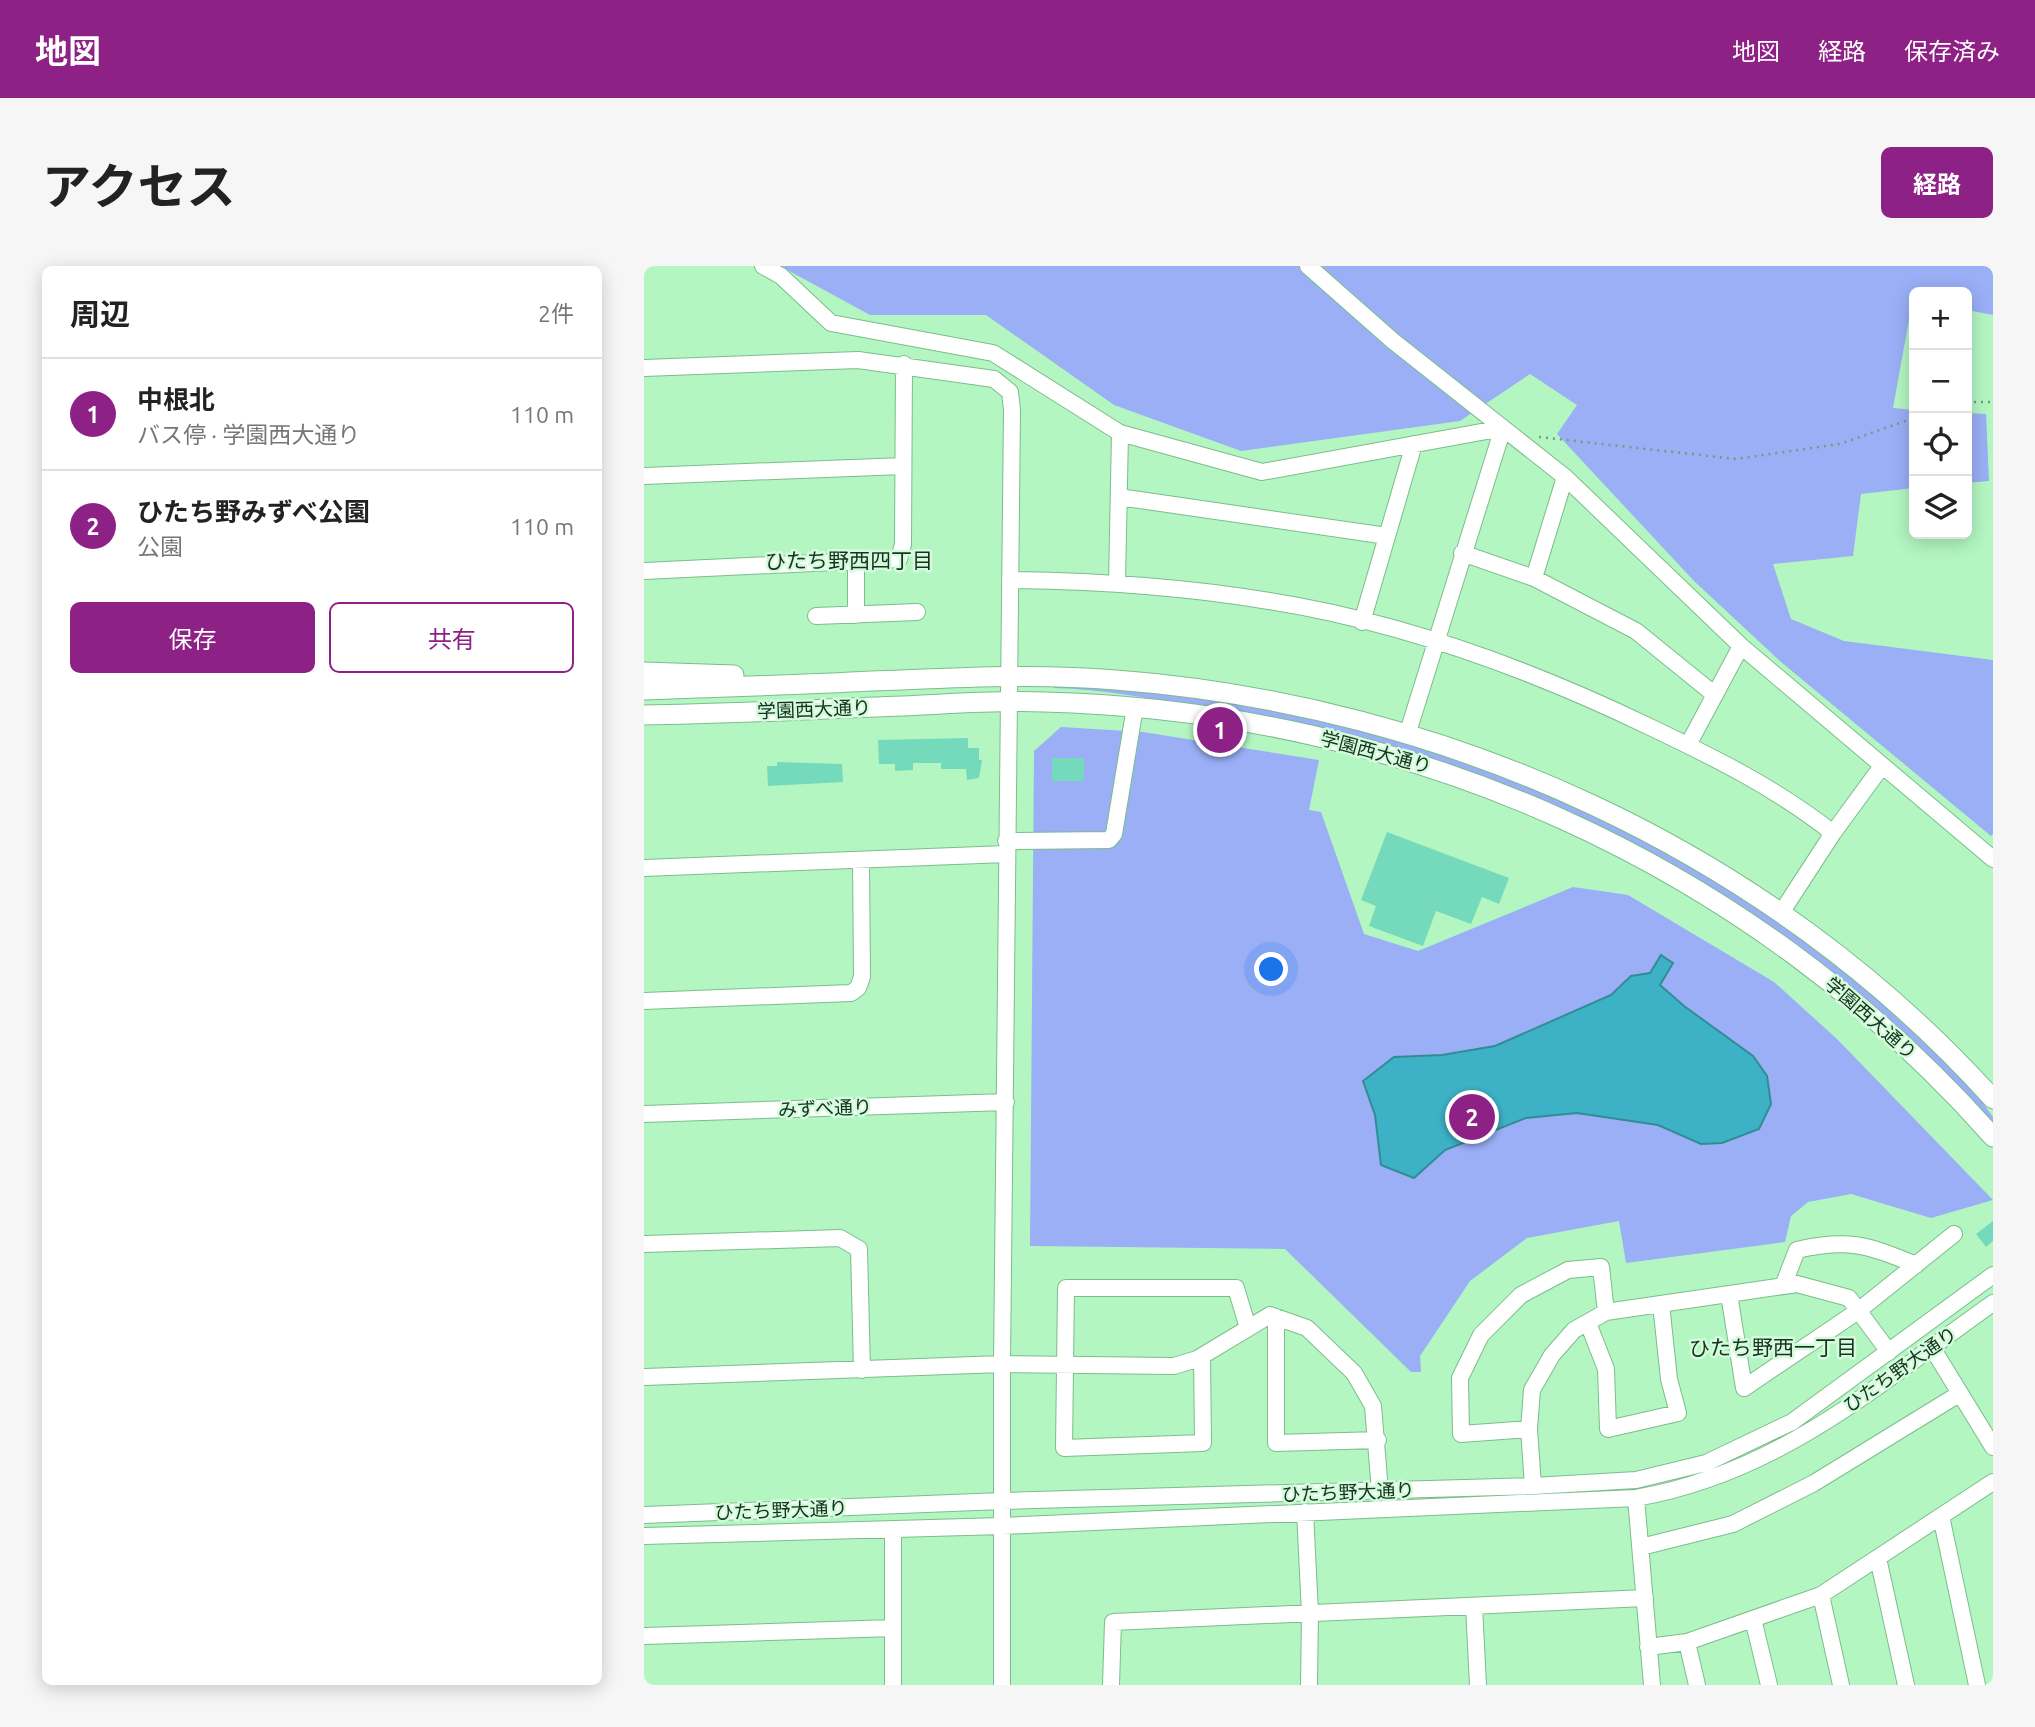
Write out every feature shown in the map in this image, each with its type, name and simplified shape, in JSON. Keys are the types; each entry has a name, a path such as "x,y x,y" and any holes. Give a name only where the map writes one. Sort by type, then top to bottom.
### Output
{"main road":[{"path":"644,673 737,675 788,684"},
{"name":"学園西大通り","path":"644,690 1009,677 1114,679 1201,688 1297,705 1408,732 1558,788 1678,849 1781,913 1912,1018 1993,1099"},
{"name":"学園西大通り","path":"644,715 1009,702 1135,707 1200,713 1291,729 1399,756 1551,813 1667,870 1769,935 1821,974 1896,1038 1962,1101 1993,1137"},
{"path":"644,728 743,724 842,708"}],"street":[{"path":"763,266 781,276 831,323 993,353 1120,433 1262,472 1415,444 1507,431"},
{"path":"1308,266 1393,341 1565,477 1741,646 1993,859"},
{"path":"857,327 858,359"},
{"path":"644,368 858,359 994,379 1010,392 1012,410 1006,847 1002,1685"},
{"path":"644,571 899,559 903,544 904,364"},
{"path":"1408,732 1462,554 1507,431"},
{"path":"1117,583 1120,433"},
{"path":"1362,622 1415,444"},
{"path":"644,476 904,466"},
{"path":"1534,578 1565,477"},
{"path":"1119,497 1387,536"},
{"path":"1462,554 1534,578 1636,631 1715,695"},
{"path":"856,561 856,615"},
{"path":"1010,580 1117,583 1269,601 1435,641 1568,687 1789,798 1833,833"},
{"path":"816,617 917,612"},
{"path":"1688,745 1741,646"},
{"path":"644,868 861,860 1108,840 1114,834 1135,707"},
{"path":"1781,913 1833,833 1882,766"},
{"path":"644,1002 851,993 858,988 862,976 861,860"},
{"name":"みずべ通り","path":"644,1114 1006,1102"},
{"path":"1729,1294 1744,1388 1858,1311 1954,1234"},
{"path":"644,1244 840,1238 859,1249 862,1370"},
{"path":"1783,1286 1797,1250 1831,1242 1875,1247 1916,1265"},
{"path":"1529,1429 1461,1434 1460,1378 1481,1335 1521,1295 1568,1270 1601,1266 1606,1312"},
{"name":"ひたち野大通り","path":"644,1515 1002,1501 1533,1486 1636,1480 1706,1463 1792,1422 1993,1275"},
{"path":"1533,1486 1529,1429 1532,1390 1552,1354 1574,1330 1606,1312 1797,1284 1849,1298 1889,1352"},
{"path":"1202,1356 1203,1443 1065,1448 1066,1287 1237,1288 1248,1328"},
{"name":"ひたち野大通り","path":"644,1536 1002,1526 1636,1498 1690,1487 1771,1455 1824,1423 1993,1303"},
{"path":"1588,1323 1606,1369 1608,1429 1678,1413 1669,1379 1661,1304"},
{"path":"644,1377 1002,1364 1174,1366 1202,1356 1270,1315 1307,1328 1354,1373 1373,1406 1378,1440 1380,1491"},
{"path":"1276,1317 1276,1443 1378,1440"},
{"path":"1931,1346 1959,1394 1988,1424 1993,1447"},
{"path":"1641,1548 1733,1524 1814,1483 1959,1394"},
{"path":"1648,1647 1687,1642 1821,1595 1993,1482"},
{"path":"1636,1498 1653,1685"},
{"path":"1305,1512 1310,1613 1309,1685"},
{"path":"1941,1516 1977,1685"},
{"path":"893,1530 893,1685"},
{"path":"1878,1558 1906,1685"},
{"path":"1821,1595 1841,1685"},
{"path":"1111,1685 1113,1622 1645,1598"},
{"path":"1474,1606 1478,1685"},
{"path":"1753,1619 1769,1685"},
{"path":"644,1636 893,1628"},
{"path":"1687,1642 1697,1685"}],"path":[{"path":"1972,402 1993,402"},
{"path":"1507,431 1736,459 1840,444 1909,420"}],"shaded area":[{"path":"780,266 1993,266 1993,315 1972,311 1972,287 1909,287 1909,320 1893,408 1909,410 1909,489 1861,494 1853,556 1773,564 1791,619 1844,641 1993,660 1993,834 1991,836 1781,662 1694,581 1557,434 1577,405 1530,374 1460,421 1241,451 1114,405 986,315 870,315"},
{"path":"1972,413 1986,414 1989,481 1972,483"},
{"path":"1052,686 1173,691 1254,703 1407,740 1571,800 1718,880 1771,916 1886,1005 1975,1092 1993,1117 1993,1127 1913,1044 1825,969 1732,903 1633,845 1529,797 1421,757 1310,727 1144,697"},
{"path":"1061,727 1143,732 1319,760 1309,810 1321,812 1364,934 1418,951 1573,887 1628,895 1774,982 1837,1039 1993,1200 1931,1218 1851,1194 1808,1202 1791,1216 1785,1242 1626,1263 1619,1221 1527,1238 1470,1281 1420,1356 1421,1372 1411,1372 1285,1249 1030,1246 1034,751"},
{"path":"1661,955 1673,963 1660,985 1684,1006 1753,1056 1767,1076 1771,1104 1759,1129 1722,1143 1701,1144 1658,1125 1577,1113 1526,1118 1445,1150 1414,1178 1381,1165 1375,1115 1363,1081 1394,1057 1442,1055 1495,1046 1611,995 1631,976 1650,973"}],"building":[{"path":"968,738 968,748 979,748 979,760 982,760 979,778 967,780 966,769 941,769 941,763 913,763 913,770 895,771 895,764 879,764 878,740"},
{"path":"1052,758 1084,758 1084,781 1052,781"},
{"path":"777,762 842,764 843,782 768,786 767,766 777,766"},
{"path":"1387,832 1509,878 1499,904 1482,897 1471,924 1436,911 1423,946 1369,926 1376,906 1361,900"},
{"path":"1993,1221 1993,1241 1986,1247 1976,1234"}],"place":[{"name":"中根北","path":"1220,730"},
{"name":"ひたち野みずべ公園","path":"1472,1117"}],"district":[{"name":"ひたち野西四丁目","path":"849,561"},
{"name":"ひたち野西一丁目","path":"1773,1348"}]}
